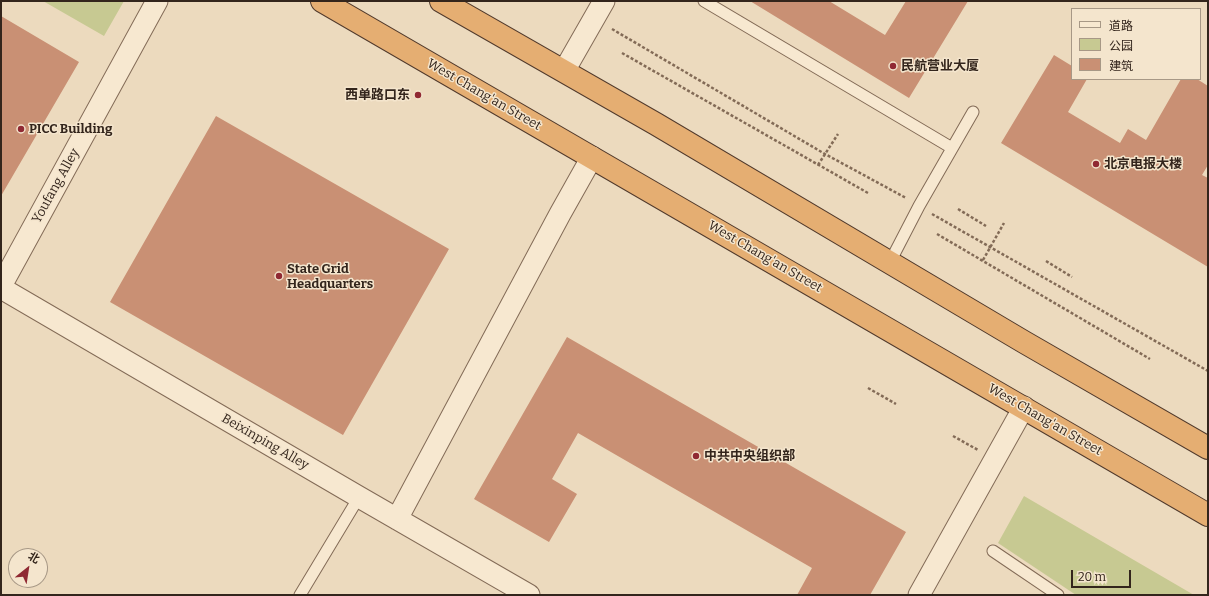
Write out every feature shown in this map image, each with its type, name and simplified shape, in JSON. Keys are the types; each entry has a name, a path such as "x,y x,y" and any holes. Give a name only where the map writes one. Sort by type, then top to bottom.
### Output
{"highway":[{"name":"West Chang'an Street","path":"322,1 1208,515"},
{"path":"442,1 656,124 1207,447"}],"street":[{"name":"Youfang Alley","path":"1,287 158,1"},
{"path":"564,71 599,10"},
{"path":"397,519 560,214 592,158"},
{"name":"Beixinping Alley","path":"1,287 529,595"},
{"path":"919,595 1024,407"}],"lane":[{"path":"704,1 952,148"},
{"path":"890,262 919,206 973,112"},
{"path":"300,595 359,497"},
{"path":"992,552 1058,595"}],"path":[{"path":"599,10 825,154 1208,371"},
{"path":"622,53 868,193"},
{"path":"818,165 838,134"},
{"path":"958,209 986,226"},
{"path":"983,260 1004,223"},
{"path":"937,234 1150,359"},
{"path":"1046,261 1072,277"},
{"path":"868,388 896,404"},
{"path":"953,436 980,451"}],"green space":[{"path":"43,1 124,1 104,36"},
{"path":"1024,496 1194,595 1076,595 998,543"}],"building":[{"name":"民航营业大厦","path":"750,1 829,1 885,35 906,1 968,1 909,98"},
{"name":"PICC Building","path":"1,16 79,62 1,196"},
{"name":"北京电报大楼","path":"1054,55 1071,65 1071,80 1086,80 1068,112 1120,143 1128,129 1146,140 1180,80 1199,80 1208,86 1208,165 1202,175 1208,178 1208,267 1001,143"},
{"name":"State Grid Headquarters","path":"216,116 449,249 343,435 110,302"},
{"name":"中共中央组织部","path":"567,337 906,532 870,595 797,595 812,568 578,433 552,479 577,494 549,542 474,499"}],"place":[{"name":"民航营业大厦","path":"893,66"},
{"name":"西单路口东","path":"418,95"},
{"name":"PICC Building","path":"21,129"},
{"name":"北京电报大楼","path":"1096,164"},
{"name":"State Grid Headquarters","path":"279,276"},
{"name":"中共中央组织部","path":"696,456"}]}
